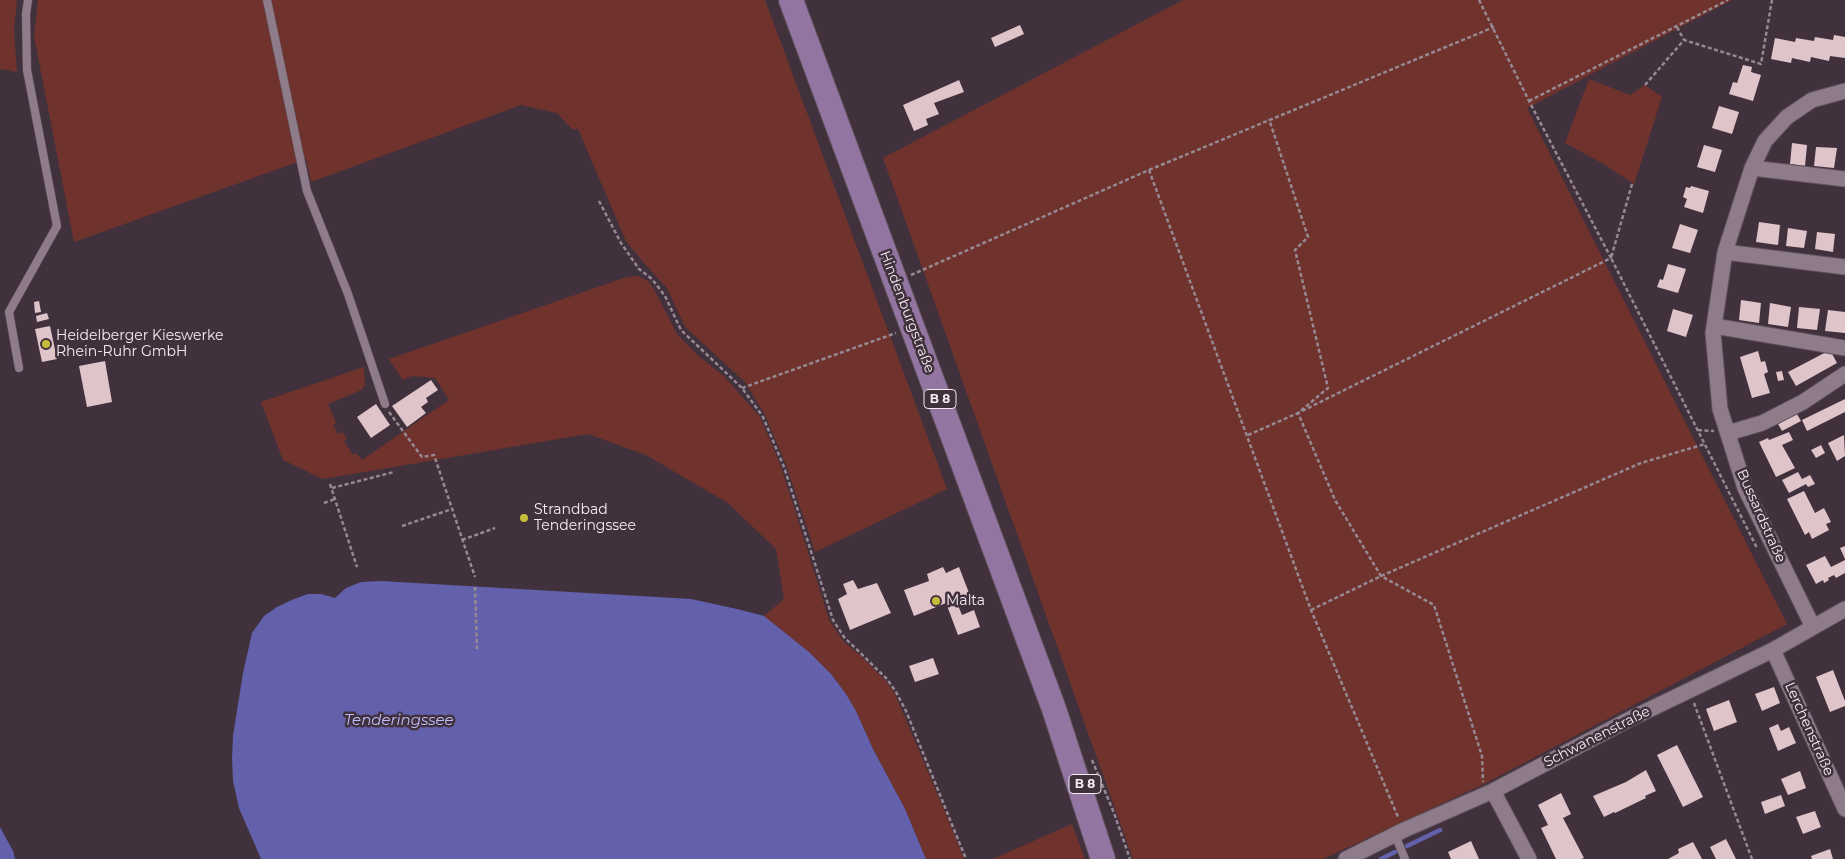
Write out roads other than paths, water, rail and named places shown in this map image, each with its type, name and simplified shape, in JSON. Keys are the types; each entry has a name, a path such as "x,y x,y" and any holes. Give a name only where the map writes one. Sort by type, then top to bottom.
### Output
{"main road":[{"name":"Hindenburgstraße","path":"791,0 1054,709 1115,859"},
{"name":"Hindenburgstraße","path":"1054,709 1103,859"}],"street":[{"name":"Bussardstraße","path":"1813,627 1745,488 1720,409 1714,326 1725,252 1752,168 1765,141 1787,117 1812,100 1845,91"},
{"path":"1752,168 1845,179"},
{"path":"1725,252 1845,267"},
{"path":"1714,326 1845,348"},
{"path":"1728,432 1762,423 1803,402 1845,374"},
{"name":"Schwanenstraße","path":"1356,857 1399,833 1493,790 1689,690 1774,650 1845,610"},
{"name":"Lerchenstraße","path":"1774,650 1845,809"},
{"path":"1493,790 1529,859"}],"lane":[{"path":"19,368 9,312 57,226 27,70 26,14 28,0"},
{"path":"267,0 307,191 348,294 385,404"},
{"path":"1399,833 1405,859"}],"water":[{"name":"Tenderingssee","path":"381,581 691,599 764,616 809,652 831,674 846,694 905,809 926,859 261,859 239,808 233,781 232,759 233,736 243,673 252,633 264,616 294,599 308,594 321,594 335,598 346,588 361,582"},
{"path":"0,827 13,851 15,859 0,859"}],"waterway":[{"path":"1407,846 1440,830"},
{"path":"1381,859 1395,852"}],"place":[{"name":"Heidelberger Kieswerke Rhein-Ruhr GmbH","path":"46,344"},
{"name":"Strandbad Tenderingssee","path":"524,518"},
{"name":"Malta","path":"936,601"}]}
